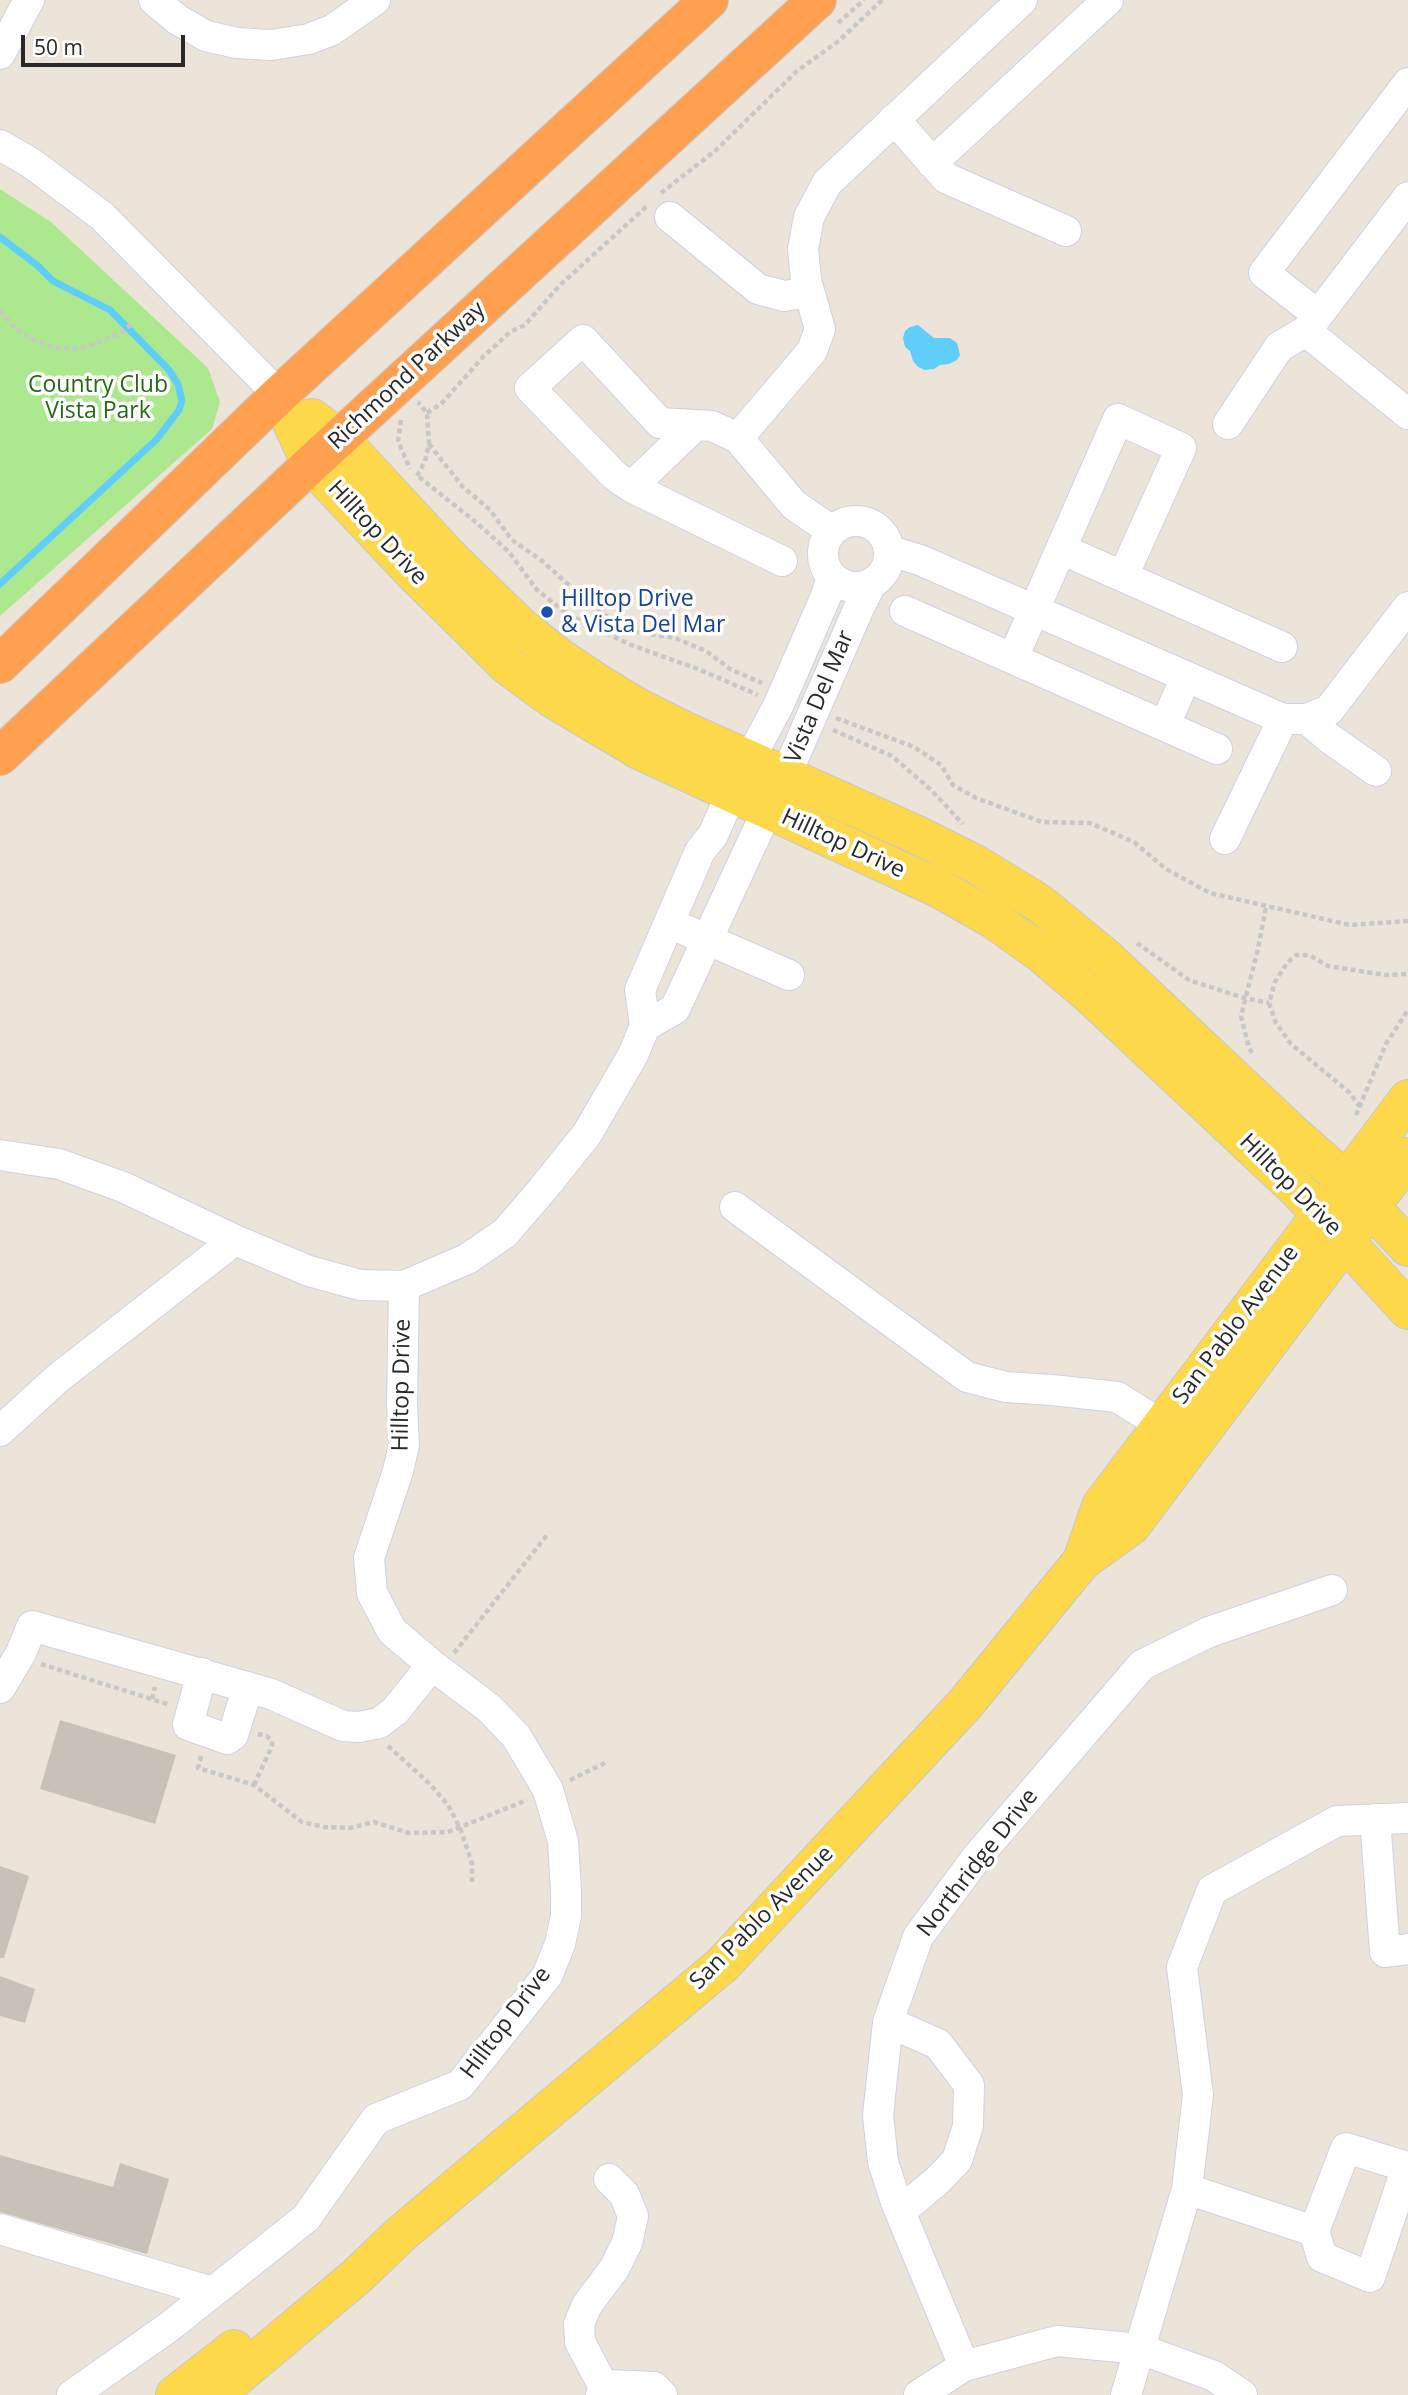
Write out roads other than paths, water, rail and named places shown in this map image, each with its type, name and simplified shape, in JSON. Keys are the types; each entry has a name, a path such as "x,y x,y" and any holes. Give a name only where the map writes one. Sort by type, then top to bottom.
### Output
{"highway":[{"path":"0,664 279,395 709,0"},
{"name":"Richmond Parkway","path":"0,756 311,464 817,0"}],"main road":[{"name":"Hilltop Drive","path":"279,395 340,438 486,594 560,658 639,708 966,860 1039,903 1107,958 1358,1194 1408,1247"},
{"name":"Hilltop Drive","path":"279,395 311,464 413,572 508,666 550,697 639,750 938,888 993,919 1042,954 1089,994 1333,1227 1408,1310"},
{"name":"San Pablo Avenue","path":"215,2395 357,2276 401,2233 722,1965 966,1703 1082,1561 1130,1526 1358,1194 1408,1099"},
{"name":"San Pablo Avenue","path":"1358,1194 1408,1157"},
{"name":"San Pablo Avenue","path":"1082,1561 1101,1506 1162,1425 1333,1227"},
{"name":"San Pablo Avenue","path":"175,2395 347,2260 401,2233"}],"street":[{"path":"0,54 30,0"},
{"path":"154,0 178,20 206,36 237,43 271,45 309,39 332,30 375,0"},
{"path":"738,438 812,351 820,329 809,292 803,249 809,217 827,183 1022,0"},
{"path":"932,163 1108,0"},
{"path":"1408,83 1264,273 1312,323 1408,414"},
{"path":"894,119 946,178 1066,231"},
{"name":"Hilltop Drive","path":"0,145 31,163 102,215 279,395"},
{"path":"1228,424 1279,347 1312,323 1408,197"},
{"path":"670,217 758,289 784,296 809,292"},
{"path":"782,561 631,487 615,476 530,388 583,340 660,423 712,426 738,438 794,505 832,531"},
{"path":"1013,659 1118,419 1181,448 1124,576"},
{"path":"631,487 695,426"},
{"path":"850,522 869,523 879,529 890,551 888,564 882,575 871,584 858,587 842,585 832,577 825,566 823,554 825,541 832,531 843,523 850,522"},
{"path":"1061,549 1282,647"},
{"path":"890,551 920,560 1186,677 1295,719 1329,738 1376,771"},
{"name":"Vista Del Mar","path":"832,577 781,699 731,794 713,835 700,852 640,990 645,1026 676,1009 786,775 871,584"},
{"path":"905,611 1217,749"},
{"path":"1225,839 1295,719 1328,710 1404,622"},
{"path":"1165,725 1186,677"},
{"path":"669,923 789,975"},
{"name":"Hilltop Drive","path":"0,1155 59,1164 123,1186 235,1240 309,1271 359,1285 404,1286 467,1259 505,1233 587,1133 633,1055 645,1026"},
{"path":"735,1207 967,1377 1006,1388 1117,1397 1162,1425"},
{"path":"0,1432 58,1378 235,1240"},
{"name":"Hilltop Drive","path":"72,2395 113,2368 306,2218 376,2119 460,2085 547,1976 560,1944 566,1916 563,1841 548,1790 516,1736 489,1708 392,1631 372,1593 369,1558 404,1445 404,1286"},
{"name":"Northridge Drive","path":"964,2366 900,2212 883,2162 878,2115 888,2022 918,1937 976,1857 1142,1665 1209,1632 1332,1591"},
{"path":"0,1688 21,1653 32,1626 248,1687 343,1726 359,1727 379,1723 395,1711 432,1665"},
{"path":"202,1673 188,1725 227,1739 233,1735 248,1687"},
{"path":"1126,2395 1187,2189 1198,2095 1182,1967 1212,1891 1337,1821 1408,1818"},
{"path":"1375,1819 1385,1952 1408,1949"},
{"path":"888,2022 938,2044 969,2085 968,2126 957,2160 900,2212"},
{"path":"609,2179 624,2194 633,2216 627,2243 614,2269 587,2305 579,2324 580,2342 603,2392 610,2385 654,2387 662,2395"},
{"path":"1187,2189 1314,2231"},
{"path":"0,2230 212,2292"},
{"path":"919,2395 964,2366 1057,2341 1140,2349 1214,2376 1246,2394"}],"water":[{"path":"918,325 934,338 950,338 957,343 960,355 957,360 934,369 925,370 918,367 905,347 903,338 905,331"}],"waterway":[{"path":"0,237 53,281 110,310 169,370 178,384 182,401 179,410 157,439 0,584"}],"place":[{"name":"Hilltop Drive & Vista Del Mar","path":"547,612"}],"park label":[{"name":"Country Club Vista Park","path":"98,398"}]}
